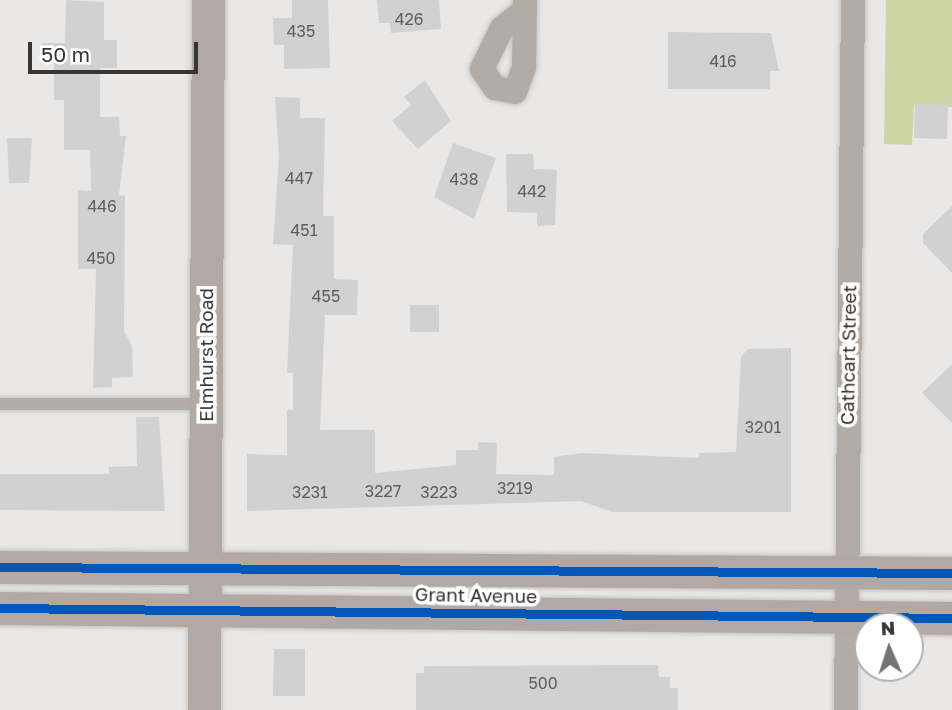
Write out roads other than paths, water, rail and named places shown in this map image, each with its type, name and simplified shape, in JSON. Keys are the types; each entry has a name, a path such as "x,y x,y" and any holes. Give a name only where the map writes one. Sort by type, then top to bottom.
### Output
{"main road":[{"name":"Elmhurst Road","path":"204,710 208,0"},
{"name":"Grant Avenue","path":"0,567 952,573"},
{"name":"Grant Avenue","path":"0,608 952,618"}],"street":[{"name":"Cathcart Street","path":"846,710 845,573 853,0"}],"lane":[{"path":"0,404 206,404"}]}
